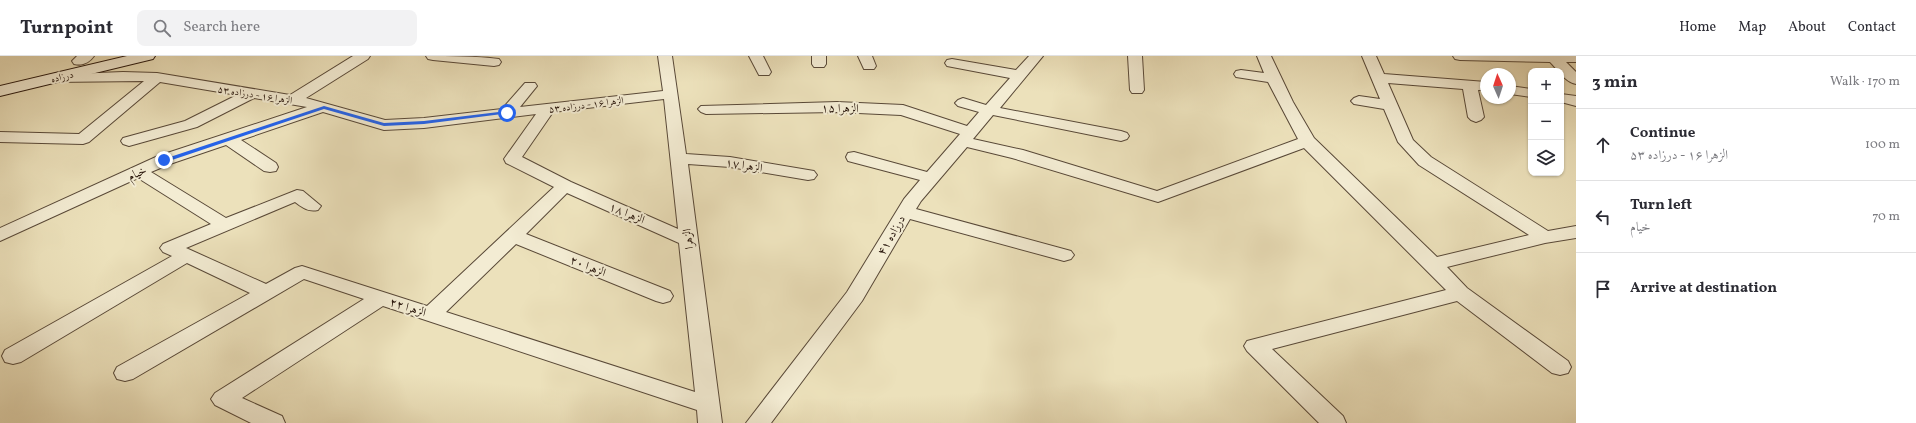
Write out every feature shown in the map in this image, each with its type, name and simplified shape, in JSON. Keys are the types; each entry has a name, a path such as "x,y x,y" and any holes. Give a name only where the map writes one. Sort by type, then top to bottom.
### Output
{"main road":[{"name":"درزاده","path":"0,80 83,58 105,56"},
{"name":"درزاده","path":"0,91 147,56"}],"street":[{"path":"292,100 362,56"},
{"path":"433,56 494,62"},
{"name":"الزهرا","path":"665,56 679,158 709,414"},
{"path":"756,56 764,72"},
{"name":"درزاده ۴۱","path":"758,423 855,296 912,199 1036,56"},
{"path":"1135,56 1137,90"},
{"path":"1264,56 1307,141 1433,264 1460,293 1560,367"},
{"path":"1369,56 1406,142 1425,161 1545,237"},
{"path":"1460,56 1576,58"},
{"path":"1554,57 1576,80"},
{"path":"952,63 1019,75"},
{"path":"1241,74 1274,78"},
{"name":"الزهرا ۱۶ - درزاده ۵۳","path":"52,78 124,76 157,78 292,100 324,107 384,125 424,123 671,94"},
{"path":"0,137 83,139 157,78"},
{"path":"1378,78 1480,85"},
{"path":"1470,84 1476,117"},
{"path":"507,113 530,86"},
{"path":"1516,91 1528,93"},
{"path":"129,140 191,124 252,93"},
{"path":"1564,98 1576,100"},
{"path":"1359,101 1390,105"},
{"path":"963,103 989,110 1121,136"},
{"name":"خیام","path":"0,236 164,160 324,107"},
{"name":"الزهرا ۱۵","path":"706,109 837,107 903,110 966,137 1158,197 1307,141"},
{"name":"الزهرا ۱۸","path":"548,108 512,159 565,186 688,240"},
{"path":"229,139 270,167"},
{"path":"854,157 930,178"},
{"name":"الزهرا ۱۷","path":"679,158 730,162 808,175"},
{"path":"139,172 225,225"},
{"path":"431,314 565,186"},
{"path":"266,292 170,248 297,195 312,206"},
{"path":"905,212 1064,255"},
{"path":"1433,264 1545,237 1576,232"},
{"name":"الزهرا ۲۰","path":"514,236 663,296"},
{"path":"12,356 186,256"},
{"name":"الزهرا ۲۲","path":"126,373 302,272 431,314 709,414"},
{"path":"1334,423 1255,346 1460,293"},
{"path":"272,423 223,399 381,298"}],"route":[{"path":"164,160 324,107 384,125 424,123 507,113"}]}
